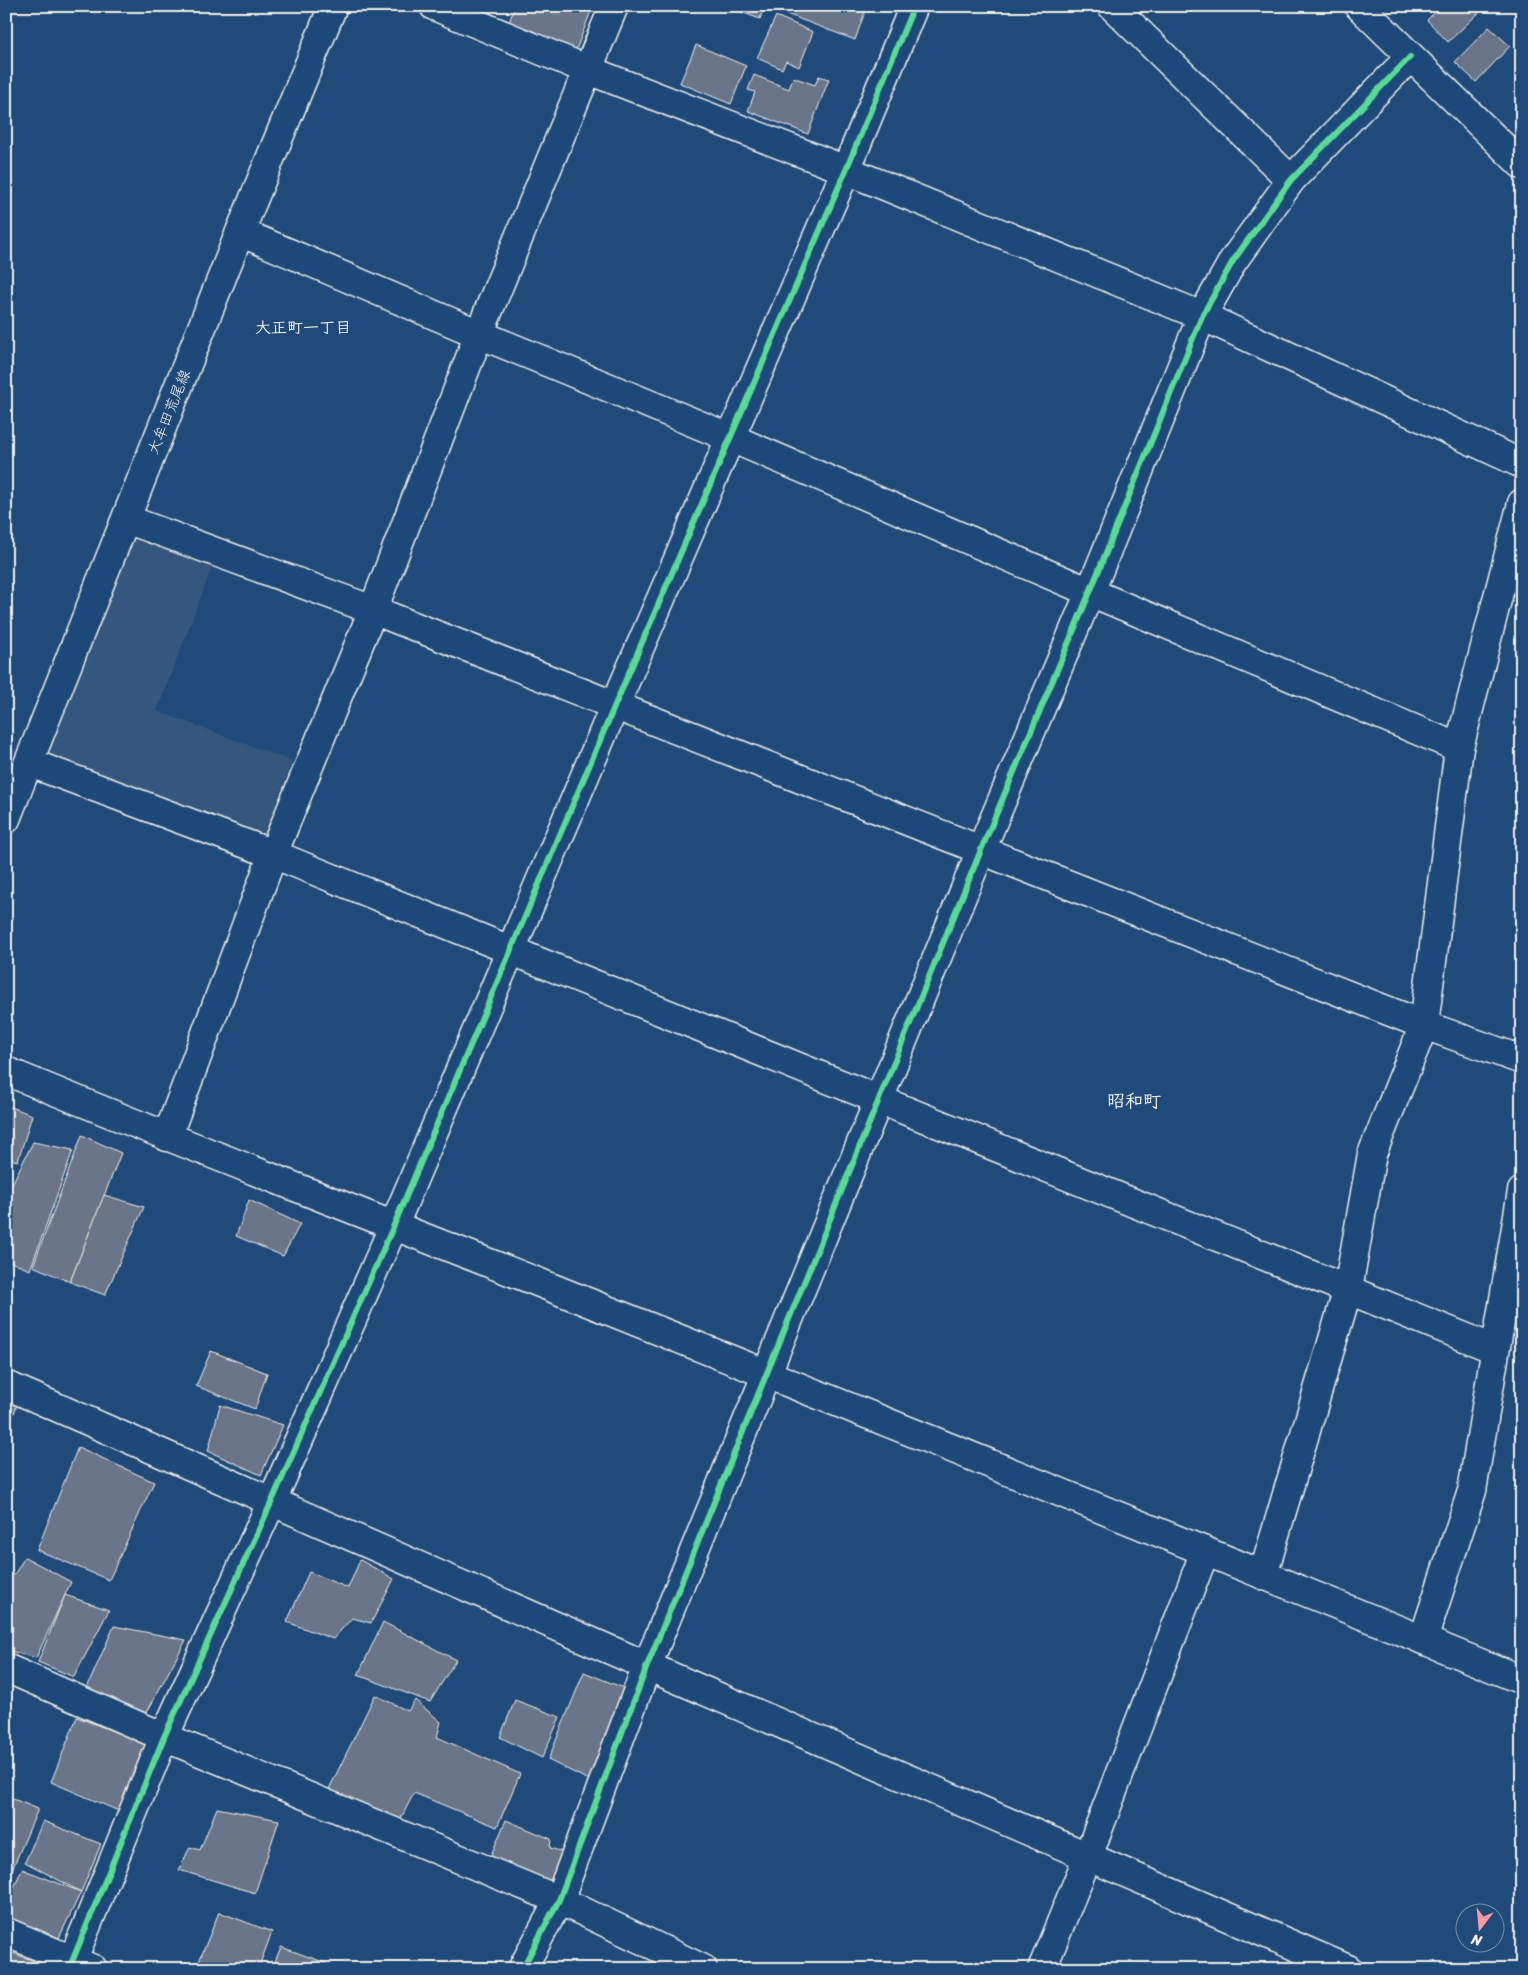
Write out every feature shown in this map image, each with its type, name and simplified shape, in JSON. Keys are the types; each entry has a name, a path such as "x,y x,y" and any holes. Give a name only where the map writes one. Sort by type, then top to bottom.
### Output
{"street":[{"name":"大牟田荒尾線","path":"6,819 30,763 240,232 333,6"},
{"path":"434,6 588,70 846,170 1202,316 1522,464"},
{"path":"167,1137 273,854 373,610 479,334 614,6"},
{"path":"6,1932 78,1966 164,1737 272,1501 394,1225 615,705 846,170 914,6"},
{"path":"1112,6 1291,180"},
{"path":"1359,6 1522,165"},
{"path":"522,1969 559,1900 647,1666 1202,316 1233,261 1291,180 1410,57"},
{"path":"240,232 479,334 731,438 1459,748"},
{"path":"1263,1575 1348,1289 1372,1154 1424,1026 1459,748 1522,503"},
{"path":"126,519 373,610 1424,1026 1522,1060"},
{"path":"30,763 273,854 878,1101 1494,1349"},
{"path":"6,1071 167,1137 394,1225 767,1374 1522,1680"},
{"path":"1423,1640 1472,1491 1494,1349 1522,1192"},
{"path":"6,1385 647,1666 1348,1969"},
{"path":"1042,1969 1088,1856 1205,1551"},
{"path":"6,1668 164,1737 559,1900 703,1969"}],"shaded area":[{"path":"132,535 213,565 157,711 292,761 263,839 42,757"}],"building":[{"path":"515,6 593,6 576,50 508,25"},
{"path":"725,6 764,6 760,19"},
{"path":"778,6 867,6 855,40 776,10"},
{"path":"1441,6 1486,6 1448,42 1427,20"},
{"path":"776,16 813,32 799,67 786,61 782,69 757,58"},
{"path":"1489,27 1510,46 1476,82 1455,62"},
{"path":"696,45 746,66 731,104 680,83"},
{"path":"754,75 789,89 793,77 815,85 819,76 829,79 808,134 748,111 755,92 748,90"},
{"path":"6,1105 32,1115 18,1161 6,1158"},
{"path":"82,1135 121,1153 70,1282 33,1266"},
{"path":"33,1142 73,1150 30,1270 6,1260 6,1196"},
{"path":"104,1195 144,1207 105,1295 70,1282"},
{"path":"249,1200 300,1224 283,1256 236,1236"},
{"path":"211,1351 267,1373 255,1409 196,1386"},
{"path":"6,1402 17,1405 6,1435"},
{"path":"220,1405 283,1425 261,1475 208,1451"},
{"path":"78,1447 154,1482 109,1580 37,1550"},
{"path":"25,1557 71,1582 36,1658 6,1650 6,1571 14,1575"},
{"path":"360,1560 394,1579 371,1623 352,1618 333,1639 287,1622 309,1572 348,1588"},
{"path":"65,1595 109,1610 74,1677 38,1662"},
{"path":"383,1622 456,1660 430,1702 358,1675"},
{"path":"114,1626 186,1640 145,1716 86,1690"},
{"path":"584,1672 631,1691 591,1781 548,1760"},
{"path":"375,1695 408,1711 415,1700 441,1722 437,1737 520,1774 497,1827 414,1793 399,1822 329,1789"},
{"path":"515,1700 560,1717 542,1758 500,1737"},
{"path":"77,1717 149,1745 121,1812 51,1782"},
{"path":"6,1796 38,1809 6,1884"},
{"path":"217,1808 279,1820 255,1893 179,1870 190,1847 200,1850"},
{"path":"506,1820 551,1839 550,1848 563,1852 550,1891 488,1862"},
{"path":"43,1821 101,1844 81,1892 25,1862"},
{"path":"22,1869 81,1892 59,1938 6,1916 6,1905"},
{"path":"219,1912 272,1932 258,1969 210,1969 198,1964"},
{"path":"281,1947 326,1963 324,1969 272,1969"},
{"path":"6,1950 41,1964 39,1969 6,1969"}],"cycle path":[{"path":"69,1969 164,1737 272,1501 394,1225 615,705 846,170 914,6"},
{"path":"522,1969 559,1900 647,1666 1202,316 1233,261 1291,180 1410,57"}],"district":[{"name":"大正町一丁目","path":"303,327"},
{"name":"昭和町","path":"1134,1101"}]}
